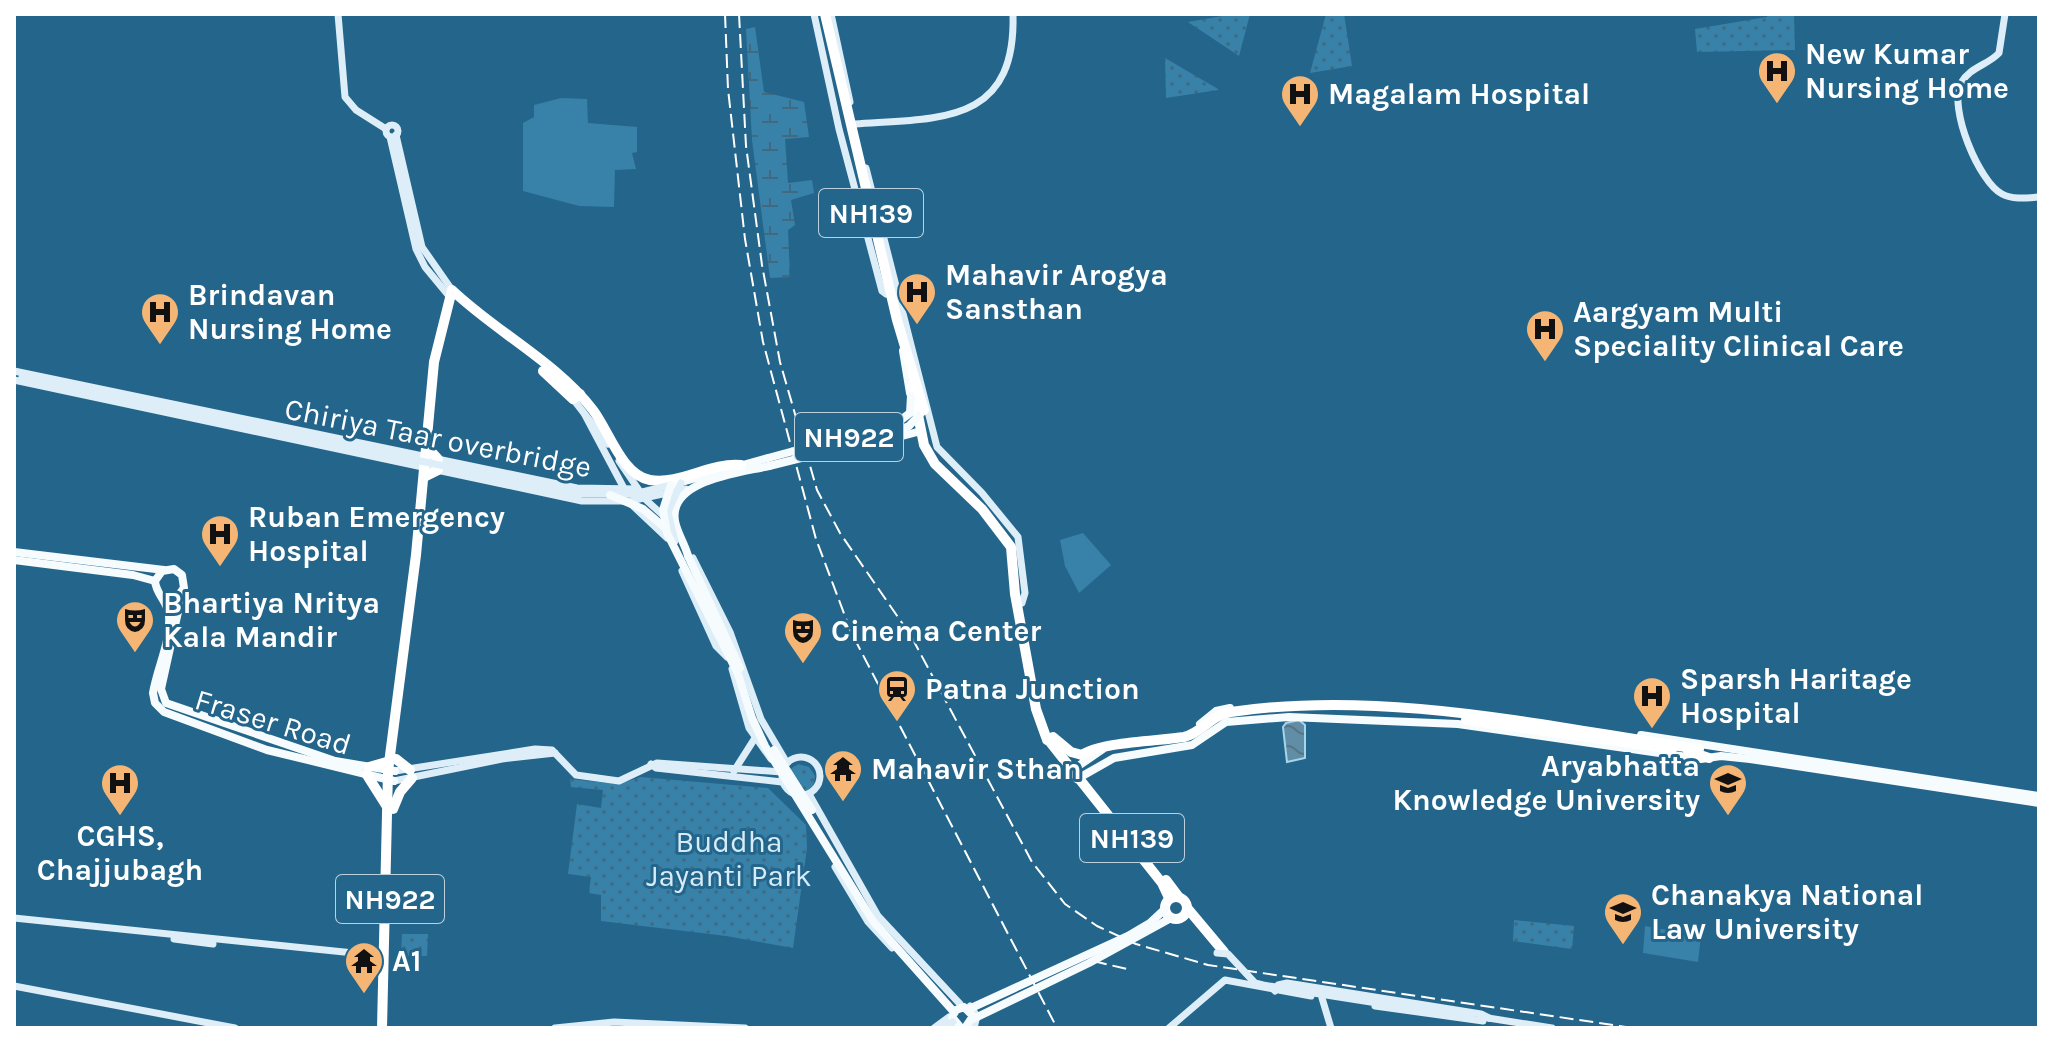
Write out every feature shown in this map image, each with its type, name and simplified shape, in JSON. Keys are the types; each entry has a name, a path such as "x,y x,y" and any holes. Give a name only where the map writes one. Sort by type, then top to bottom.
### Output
{"highway":[{"name":"Chiriya Taar overbridge","path":"822,14 886,292 903,350"},
{"name":"NH139","path":"822,14 897,320 931,442 940,461 978,495 1012,539 1050,738"},
{"name":"NH922","path":"384,1028 383,959 392,771 434,362 452,294 578,397 628,465 641,477 661,480 726,464 741,465"},
{"name":"NH139","path":"903,350 921,431 935,464 1009,541 1036,709 1050,738 1162,883 1171,905 1184,899 1187,911 1221,953"},
{"path":"1082,755 1191,735 1212,719 1229,712 1297,708 1443,713 1710,752"},
{"path":"1050,738 1074,754 1082,755 1191,741 1220,720 1256,715 1361,713 1466,720 1710,752"},
{"path":"368,771 411,774 390,810 379,791 368,771"},
{"name":"NH922","path":"384,1028 390,810"},
{"path":"1171,905 1187,911"}],"main road":[{"path":"340,14 349,96 358,107 390,131 416,249 425,267 452,294"},
{"path":"822,14 843,69 937,447 982,493 1018,537 1025,593 1022,601"},
{"path":"822,14 827,71 845,155 882,291 886,292"},
{"path":"855,124 943,118 982,103 1006,72 1015,14"},
{"path":"2005,14 1999,53 1973,70 1961,84 1959,113 1968,145 1996,190 2013,198 2039,197"},
{"path":"827,71 843,69"},
{"path":"845,155 862,152"},
{"path":"859,212 877,211"},
{"name":"Chiriya Taar overbridge","path":"679,486 741,465 904,420 912,406 903,350"},
{"path":"16,376 118,402 273,429"},
{"path":"16,376 425,462 577,488 637,489"},
{"name":"Chiriya Taar overbridge","path":"16,376 577,494 610,495 699,485 903,430 924,410"},
{"path":"578,397 630,501 667,538 716,646 727,657"},
{"path":"585,415 645,499 675,524 738,654 761,719 784,768 782,782"},
{"path":"872,439 898,438 921,431"},
{"name":"NH922","path":"425,462 582,501 645,499 679,486"},
{"path":"675,524 679,486"},
{"path":"679,486 663,510 665,527 738,674 765,746 873,921 964,1022"},
{"path":"679,486 670,503 670,531 722,637 755,738 763,753 784,768"},
{"path":"610,495 643,509 665,527"},
{"path":"684,542 736,656 764,734 875,917 964,1022"},
{"path":"14,552 174,569 182,575 185,585 182,593 174,598 164,598 157,591 155,581"},
{"path":"14,560 133,575 155,581"},
{"path":"155,581 164,570"},
{"name":"Fraser Road","path":"182,593 161,689 166,703 368,771"},
{"name":"Fraser Road","path":"164,598 169,625 153,693 160,708 170,715 267,750 368,771 392,771"},
{"path":"727,657 738,654"},
{"path":"1078,776 1104,749 1188,732 1225,709 1347,704 1462,710 1710,752"},
{"path":"1078,776 1099,763 1138,753 1192,745 1226,722 1310,717 1458,724 1710,752 2039,796"},
{"path":"734,771 755,738"},
{"path":"1137,740 1138,753"},
{"path":"392,771 411,774 555,753 576,775 619,781 651,764 734,771 784,768 800,757 817,766 820,779 805,795"},
{"path":"651,764 656,768 782,782 791,793 805,795"},
{"path":"1945,783 2039,803"},
{"path":"805,795 811,823 868,922 964,1022"},
{"path":"805,795 878,916 964,1022"},
{"path":"964,1022 969,1009 985,1005 1128,936 1171,905"},
{"path":"944,1028 964,1022 1089,963 1171,905"},
{"path":"14,920 383,959"},
{"path":"1221,953 1255,983 1263,985 1552,1028"},
{"path":"1169,1028 1225,980 1275,991 1481,1019"},
{"path":"1275,991 1278,985 1287,983 1481,1014 1481,1019"},
{"path":"14,986 235,1028"},
{"path":"1322,998 1331,1028"},
{"path":"555,1028 614,1022 745,1028"},
{"path":"934,1028 964,1022"}],"green space":[{"path":"1250,14 1239,56 1188,22"},
{"path":"1326,14 1344,14 1352,66 1310,73"},
{"path":"1767,14 1794,14 1795,50 1697,52 1695,29 1767,17"},
{"path":"755,27 764,92 804,102 809,137 785,139 788,183 812,180 814,193 791,200 795,225 788,230 790,277 770,278 752,140 746,29"},
{"path":"1165,58 1218,89 1218,90 1166,98"},
{"path":"561,98 587,99 588,123 637,127 637,152 632,153 636,169 615,170 614,207 579,206 523,191 523,123 534,117 534,105"},
{"path":"1083,533 1111,565 1079,593 1065,566 1060,540"},
{"path":"798,764 809,767 815,776 813,787 803,793 789,770"},
{"name":"Buddha Jayanti Park","path":"641,777 768,788 806,825 807,848 793,948 726,936 601,921 601,895 589,893 591,877 568,874 577,804 601,808 603,790 571,787 570,779 618,784"},
{"path":"1514,920 1574,926 1572,949 1513,941"},
{"path":"1645,926 1701,936 1698,962 1643,953"},
{"path":"402,934 428,934 427,956 401,956"}],"water":[{"path":"1299,720 1305,725 1305,758 1287,762 1283,727 1286,723"}],"railway":[{"path":"725,14 728,89 745,239 763,342 816,539 851,632 1057,1028"},
{"path":"739,14 746,146 762,265 780,362 817,490 840,533 911,636 1032,862 1065,904 1097,926 1136,944 1208,965 1633,1028"},
{"path":"1093,961 1131,970"}],"place":[{"name":"New Kumar Nursing Home","path":"1777,105"},
{"name":"Magalam Hospital","path":"1300,128"},
{"name":"Mahavir Arogya Sansthan","path":"917,326"},
{"name":"Brindavan Nursing Home","path":"160,346"},
{"name":"Aargyam Multi Speciality Clinical Care","path":"1545,363"},
{"name":"Ruban Emergency Hospital","path":"220,568"},
{"name":"Bhartiya Nritya Kala Mandir","path":"135,654"},
{"name":"Cinema Center","path":"803,665"},
{"name":"Patna Junction","path":"897,723"},
{"name":"Sparsh Haritage Hospital","path":"1652,730"},
{"name":"Mahavir Sthan","path":"843,803"},
{"name":"CGHS, Chajjubagh","path":"120,817"},
{"name":"Aryabhatta Knowledge University","path":"1728,817"},
{"name":"Chanakya National Law University","path":"1623,946"},
{"name":"A1","path":"364,995"}]}
